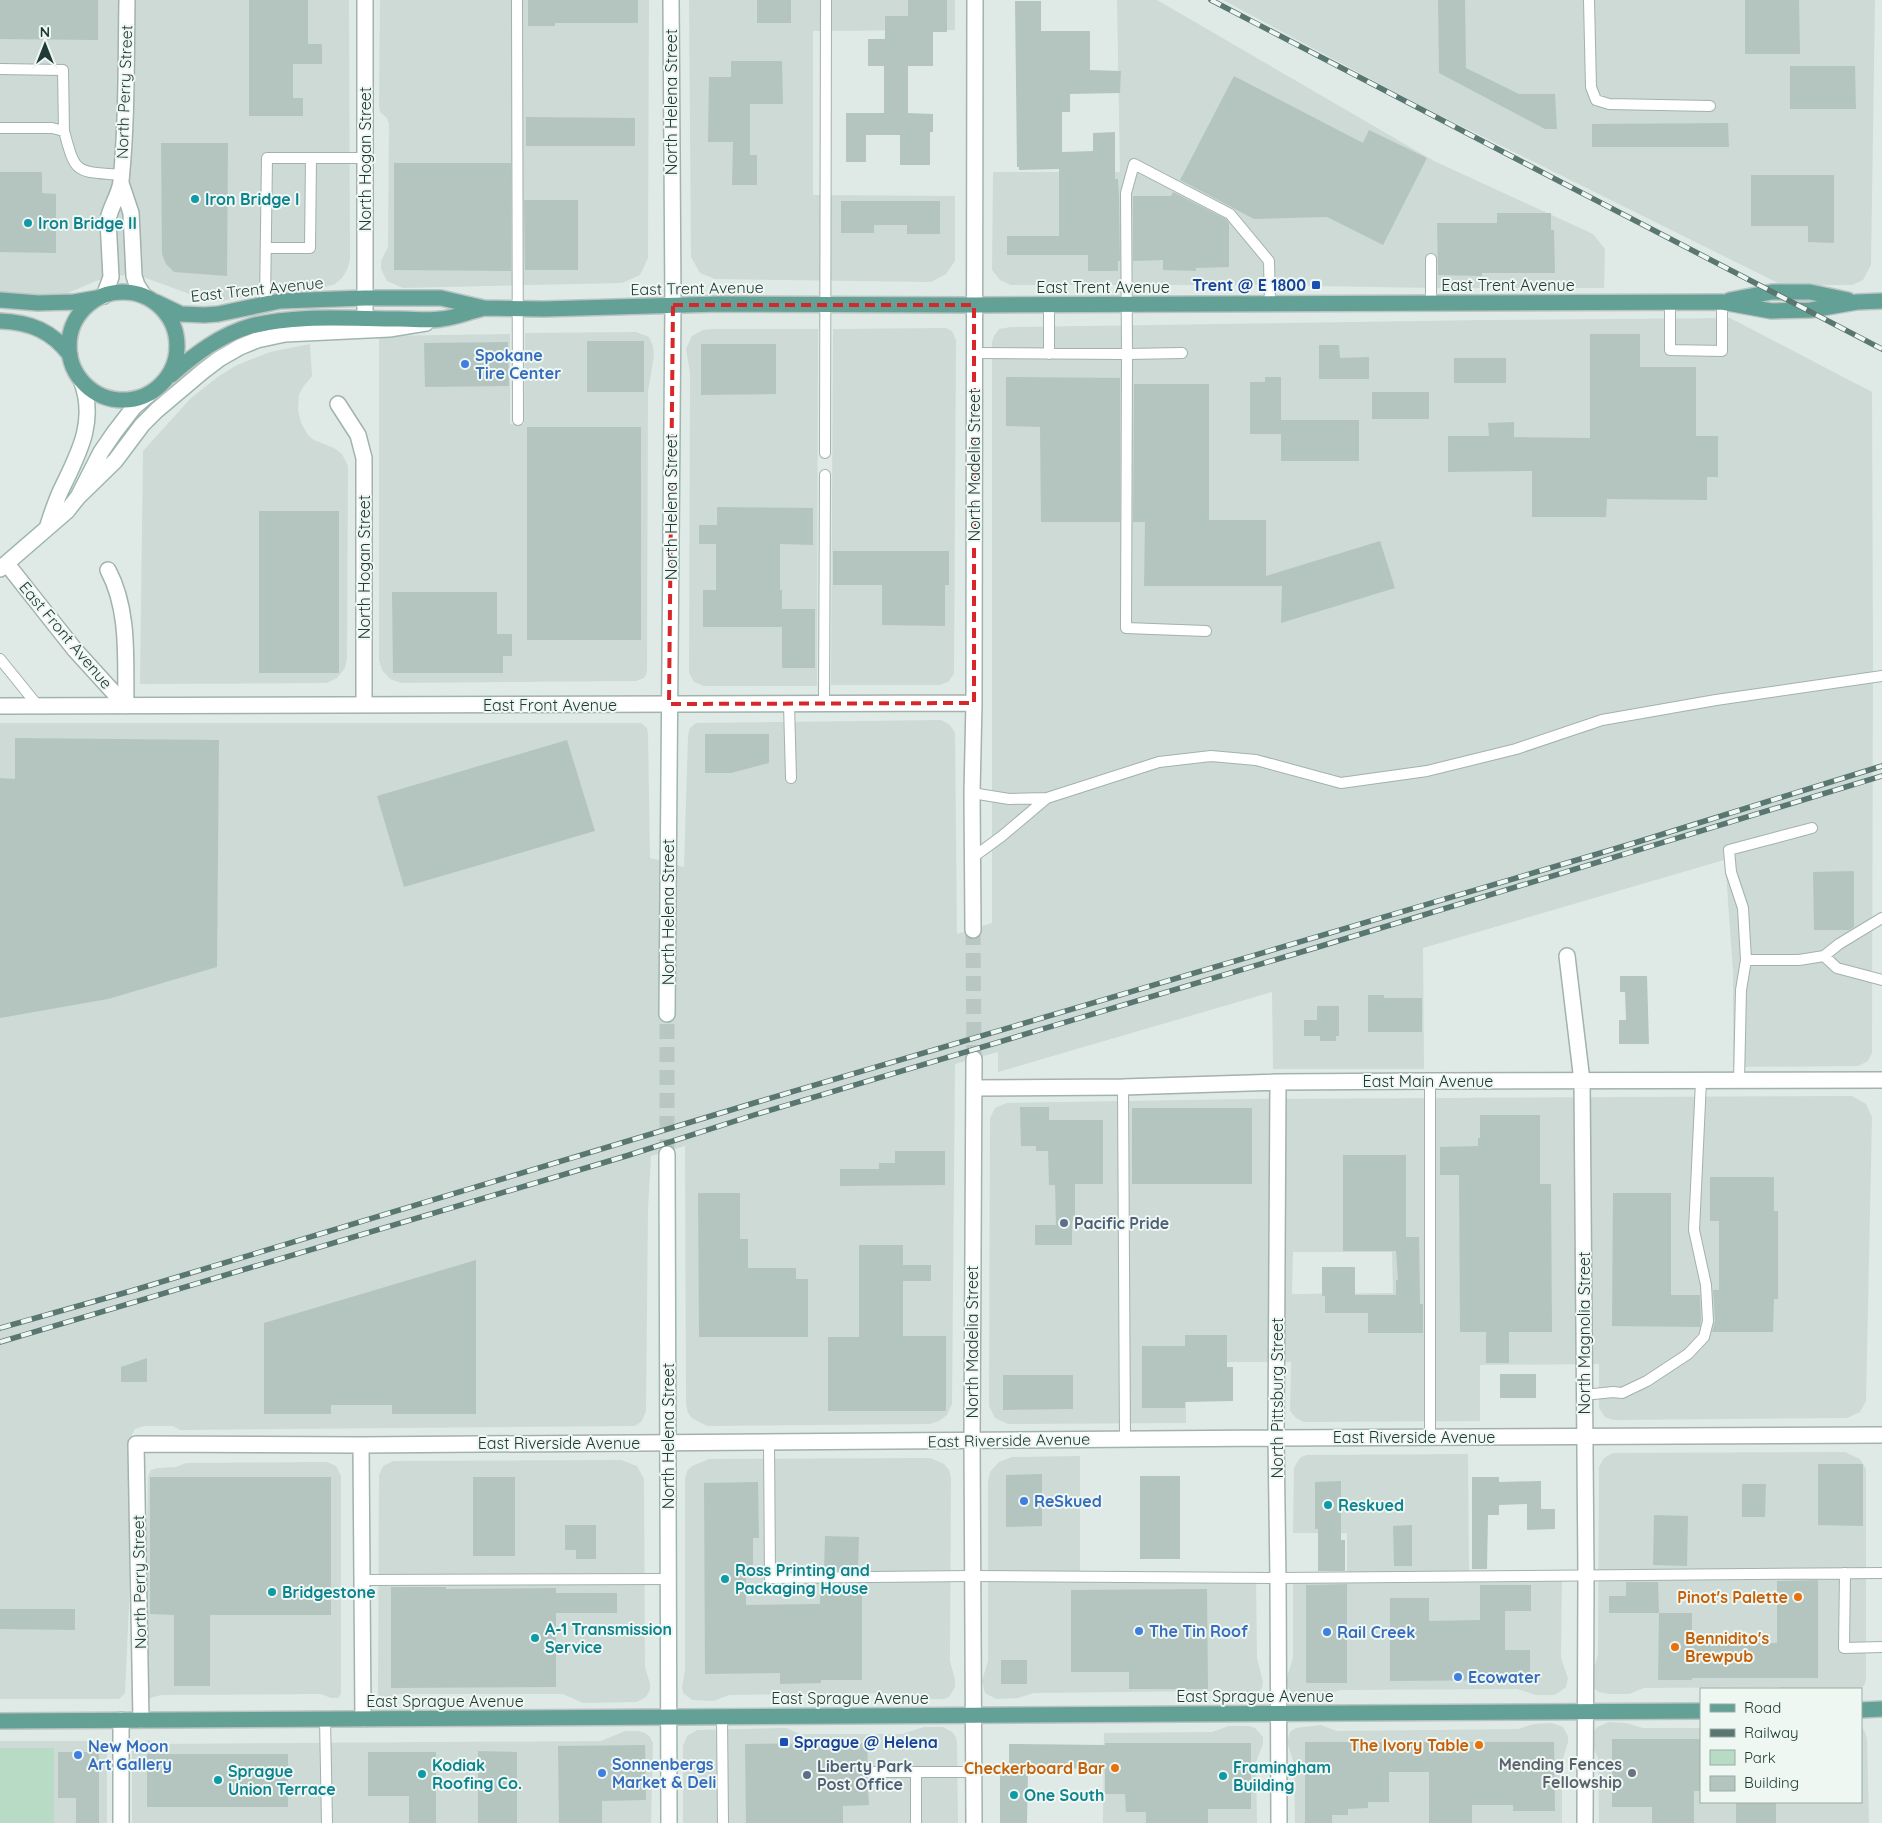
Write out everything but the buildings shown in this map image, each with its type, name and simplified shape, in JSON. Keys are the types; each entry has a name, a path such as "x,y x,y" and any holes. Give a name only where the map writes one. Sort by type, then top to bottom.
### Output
{"main road":[{"path":"0,300 38,303 74,302 115,293 130,292 150,299 170,318 177,338 176,358 168,378 148,395 124,400 112,399 95,392 81,380 74,369 69,341 72,327 79,315 89,304 103,296"},
{"name":"East Trent Avenue","path":"150,299 171,310 193,315 218,314 266,303 295,299 365,298 441,298 484,308 825,304 1722,302 1771,311 1810,310 1857,302 1882,301"},
{"name":"East Trent Avenue","path":"168,378 202,350 223,338 250,327 284,320 441,320 484,308"},
{"path":"0,321 24,324 42,330 54,338 70,355"},
{"name":"East Sprague Avenue","path":"0,1721 1700,1710"},
{"path":"1862,1710 1882,1710"}],"street":[{"name":"North Perry Street","path":"103,296 111,277 109,212 121,179 126,81 127,0"},
{"name":"North Hogan Street","path":"365,0 365,319"},
{"name":"North Helena Street","path":"667,1014 672,305 671,0"},
{"name":"North Madelia Street","path":"973,930 975,0"},
{"name":"North Perry Street","path":"121,179 131,213 134,276 137,285 150,299"},
{"path":"3,566 47,526 67,511 78,497 115,461 142,425 157,410 213,363 240,347 257,340 285,334 389,330 441,320"},
{"path":"47,526 61,490 74,465 85,429 88,402 81,380"},
{"path":"78,497 101,452 114,433 134,407 148,395"},
{"name":"North Hogan Street","path":"338,404 358,435 364,458 364,705"},
{"name":"East Front Avenue","path":"3,566 126,706"},
{"path":"108,570 117,589 121,605 126,706"},
{"name":"East Front Avenue","path":"0,706 974,703"},
{"name":"North Magnolia Street","path":"1567,956 1582,1081 1586,1575 1585,1823"},
{"name":"North Madelia Street","path":"974,1059 972,1440 974,1823"},
{"name":"East Main Avenue","path":"974,1088 1123,1087 1278,1082 1882,1080"},
{"name":"North Pittsburg Street","path":"1278,1082 1276,1438 1279,1823"},
{"name":"North Helena Street","path":"667,1154 670,1823"},
{"name":"East Riverside Avenue","path":"136,1444 361,1445 1882,1435"},
{"name":"North Perry Street","path":"136,1444 141,1720"},
{"path":"361,1445 363,1719"},
{"path":"121,1720 121,1823"}],"lane":[{"path":"517,0 518,420"},
{"path":"825,453 826,0"},
{"path":"1589,0 1591,87 1596,100 1609,104 1710,106"},
{"path":"0,70 63,70 64,131 75,165 80,170 121,179"},
{"path":"0,128 52,128 64,131"},
{"path":"266,303 267,158 365,158"},
{"path":"266,248 310,248 311,158"},
{"path":"1206,631 1126,628 1126,193 1134,164 1230,214 1269,261 1270,303"},
{"path":"1431,259 1431,303"},
{"path":"1670,302 1670,350 1722,350 1722,302"},
{"path":"1049,304 1049,354"},
{"path":"974,353 1182,353"},
{"path":"824,703 825,475"},
{"path":"0,659 38,706"},
{"path":"972,793 1009,799 1047,798 1159,762 1211,756 1256,760 1341,782 1427,771 1516,749 1602,720 1716,700 1882,676"},
{"path":"789,704 791,778"},
{"path":"972,858 1047,798"},
{"path":"1739,1081 1741,990 1746,960 1743,908 1731,872 1729,850 1812,828"},
{"path":"1746,960 1798,960 1824,956 1839,944 1882,918"},
{"path":"1824,956 1837,968 1882,980"},
{"path":"1430,1081 1430,1437"},
{"path":"1584,1395 1612,1392 1622,1393 1646,1381 1688,1354 1704,1337 1708,1321 1706,1285 1694,1230 1701,1081"},
{"path":"1123,1087 1124,1439"},
{"path":"769,1442 770,1578 972,1576 1278,1578 1882,1573"},
{"path":"1844,1573 1844,1648 1882,1647"},
{"path":"362,1580 668,1579"},
{"path":"722,1717 723,1823"},
{"path":"325,1719 327,1823"},
{"path":"874,1772 974,1772"},
{"path":"916,1772 916,1823"}],"highlighted area":[{"path":"673,305 974,305 974,703 669,704"}],"shaded area":[{"path":"0,0 349,0 350,260 342,278 335,284 325,287 289,289 221,301 206,300 143,277 128,275 114,276 96,281 63,295 22,296 0,291"},
{"path":"380,0 649,0 648,258 640,275 622,283 403,288 387,281 381,269 381,261 388,247 389,124 387,118 380,112 379,106"},
{"path":"689,0 955,0 955,30 813,31 813,195 955,196 955,261 946,274 931,282 715,279 700,273 691,257"},
{"path":"1117,0 1157,0 1434,161 1593,234 1605,249 1604,288 1011,285 1000,280 992,270 993,172 1120,172"},
{"path":"1223,0 1875,0 1871,265 1863,280 1852,285 1782,285 1425,108"},
{"path":"1730,318 1872,392 1872,1053 1868,1061 1858,1066 1733,1067 1733,972 1724,860 1423,948 1424,1069 1273,1069 1272,992 998,1072 998,1052 955,1064 952,1404 947,1415 939,1421 930,1424 707,1426 692,1418 688,1413 686,1404 685,1146 651,1156 648,1209 646,1411 642,1421 635,1426 180,1430 173,1426 144,1426 135,1429 130,1438 129,1606 125,1693 119,1699 0,1699 0,723 641,723 647,728 648,733 650,858 684,867 688,736 690,728 696,723 941,720 950,725 955,733 957,934 992,923 992,342 999,329 1011,327"},
{"path":"946,328 952,331 956,340 954,674 948,682 939,685 831,685 833,329"},
{"path":"818,329 817,686 704,686 694,682 689,673 690,373 686,349 692,336 703,330"},
{"path":"636,332 649,337 653,346 654,356 648,391 647,671 644,678 636,681 401,683 390,679 382,670 379,660 379,336 510,334 510,424 524,424 525,333"},
{"path":"310,344 312,376 299,395 298,410 301,423 308,435 314,440 334,448 342,454 348,466 347,659 345,668 337,678 327,683 140,684 143,451 191,398 219,376 237,365 270,352"},
{"path":"1852,1096 1866,1104 1872,1117 1866,1401 1860,1412 1847,1418 1613,1420 1605,1417 1599,1408 1599,1364 1480,1365 1480,1421 1304,1422 1296,1418 1290,1411 1291,1362 1186,1362 1186,1423 1008,1424 995,1418 989,1406 990,1118 995,1108 1007,1103 1246,1099","holes":["1293,1252 1392,1252 1393,1293 1292,1294"]},
{"path":"1845,1452 1860,1459 1866,1469 1866,1679 1862,1688 1644,1688 1629,1694 1609,1694 1595,1689 1592,1684 1592,1674 1598,1655 1599,1467 1604,1458 1613,1453"},
{"path":"1468,1454 1469,1573 1562,1573 1561,1658 1568,1678 1566,1687 1553,1695 1536,1695 1517,1689 1340,1690 1321,1696 1300,1696 1292,1693 1287,1686 1286,1680 1293,1658 1293,1576 1347,1576 1347,1533 1293,1533 1294,1468 1298,1461 1301,1457 1307,1455"},
{"path":"1080,1456 1080,1574 1256,1574 1257,1658 1263,1682 1262,1688 1258,1693 1251,1696 1229,1697 1211,1691 1034,1693 1018,1698 996,1699 985,1693 982,1681 988,1661 988,1482 990,1472 999,1462 1012,1457"},
{"path":"930,1458 944,1464 949,1470 951,1477 950,1661 955,1687 949,1697 944,1699 923,1699 904,1693 729,1695 714,1701 692,1700 683,1693 682,1687 685,1670 685,1479 687,1471 692,1466 709,1459"},
{"path":"621,1460 637,1466 644,1479 645,1667 650,1684 650,1690 646,1697 637,1702 583,1703 563,1694 399,1694 390,1697 380,1697 378,1694 379,1475 383,1466 393,1461"},
{"name":"Bridgestone","path":"327,1462 336,1466 341,1476 341,1694 338,1698 331,1698 321,1694 161,1695 147,1699 144,1694 148,1476 151,1470 176,1467 186,1463"},
{"path":"1609,1722 1626,1723 1643,1728 1700,1728 1700,1803 1862,1803 1862,1728 1867,1739 1869,1823 1599,1823 1598,1758 1592,1745 1593,1732 1597,1727"},
{"path":"1552,1723 1563,1727 1568,1736 1562,1762 1562,1823 1295,1823 1294,1764 1287,1742 1290,1732 1296,1728 1321,1725 1337,1731 1518,1729 1534,1724"},
{"path":"1229,1726 1249,1726 1255,1728 1263,1737 1263,1744 1256,1762 1257,1823 1103,1823 1104,1733 1212,1732"},
{"path":"924,1727 943,1727 952,1732 956,1737 958,1823 683,1823 683,1746 687,1736 697,1730 786,1728 800,1734 902,1734"},
{"path":"625,1731 645,1733 653,1743 651,1823 132,1823 132,1751 138,1742 149,1740 157,1744 601,1741"},
{"path":"0,1741 94,1741 105,1746 107,1751 107,1823 0,1823"}],"green space":[{"path":"0,1748 54,1748 54,1823 0,1823"}],"tunnel":[{"path":"973,930 974,1059"},
{"path":"667,1014 667,1154"}],"railway":[{"path":"1211,0 1882,349"},
{"path":"0,1328 131,1291 754,1103 1631,844 1882,766"},
{"path":"0,1342 626,1156 754,1115 1882,776"}],"place":[{"name":"Iron Bridge I","path":"195,199"},
{"name":"Iron Bridge II","path":"28,223"},
{"name":"Trent @ E 1800","path":"1316,285"},
{"name":"Spokane Tire Center","path":"465,364"},
{"name":"Pacific Pride","path":"1064,1223"},
{"name":"ReSkued","path":"1024,1501"},
{"name":"Reskued","path":"1328,1505"},
{"name":"Ross Printing and Packaging House","path":"725,1579"},
{"name":"Bridgestone","path":"272,1592"},
{"name":"Pinot's Palette","path":"1798,1597"},
{"name":"The Tin Roof","path":"1139,1631"},
{"name":"Rail Creek","path":"1327,1632"},
{"name":"A-1 Transmission Service","path":"535,1638"},
{"name":"Bennidito's Brewpub","path":"1675,1647"},
{"name":"Ecowater","path":"1458,1677"},
{"name":"Sprague @ Helena","path":"784,1742"},
{"name":"The Ivory Table","path":"1479,1745"},
{"name":"New Moon Art Gallery","path":"78,1755"},
{"name":"Checkerboard Bar","path":"1115,1768"},
{"name":"Sonnenbergs Market & Deli","path":"602,1773"},
{"name":"Mending Fences Fellowship","path":"1632,1773"},
{"name":"Kodiak Roofing Co.","path":"422,1774"},
{"name":"Liberty Park Post Office","path":"807,1775"},
{"name":"Framingham Building","path":"1223,1776"},
{"name":"Sprague Union Terrace","path":"218,1780"},
{"name":"One South","path":"1014,1795"}]}
